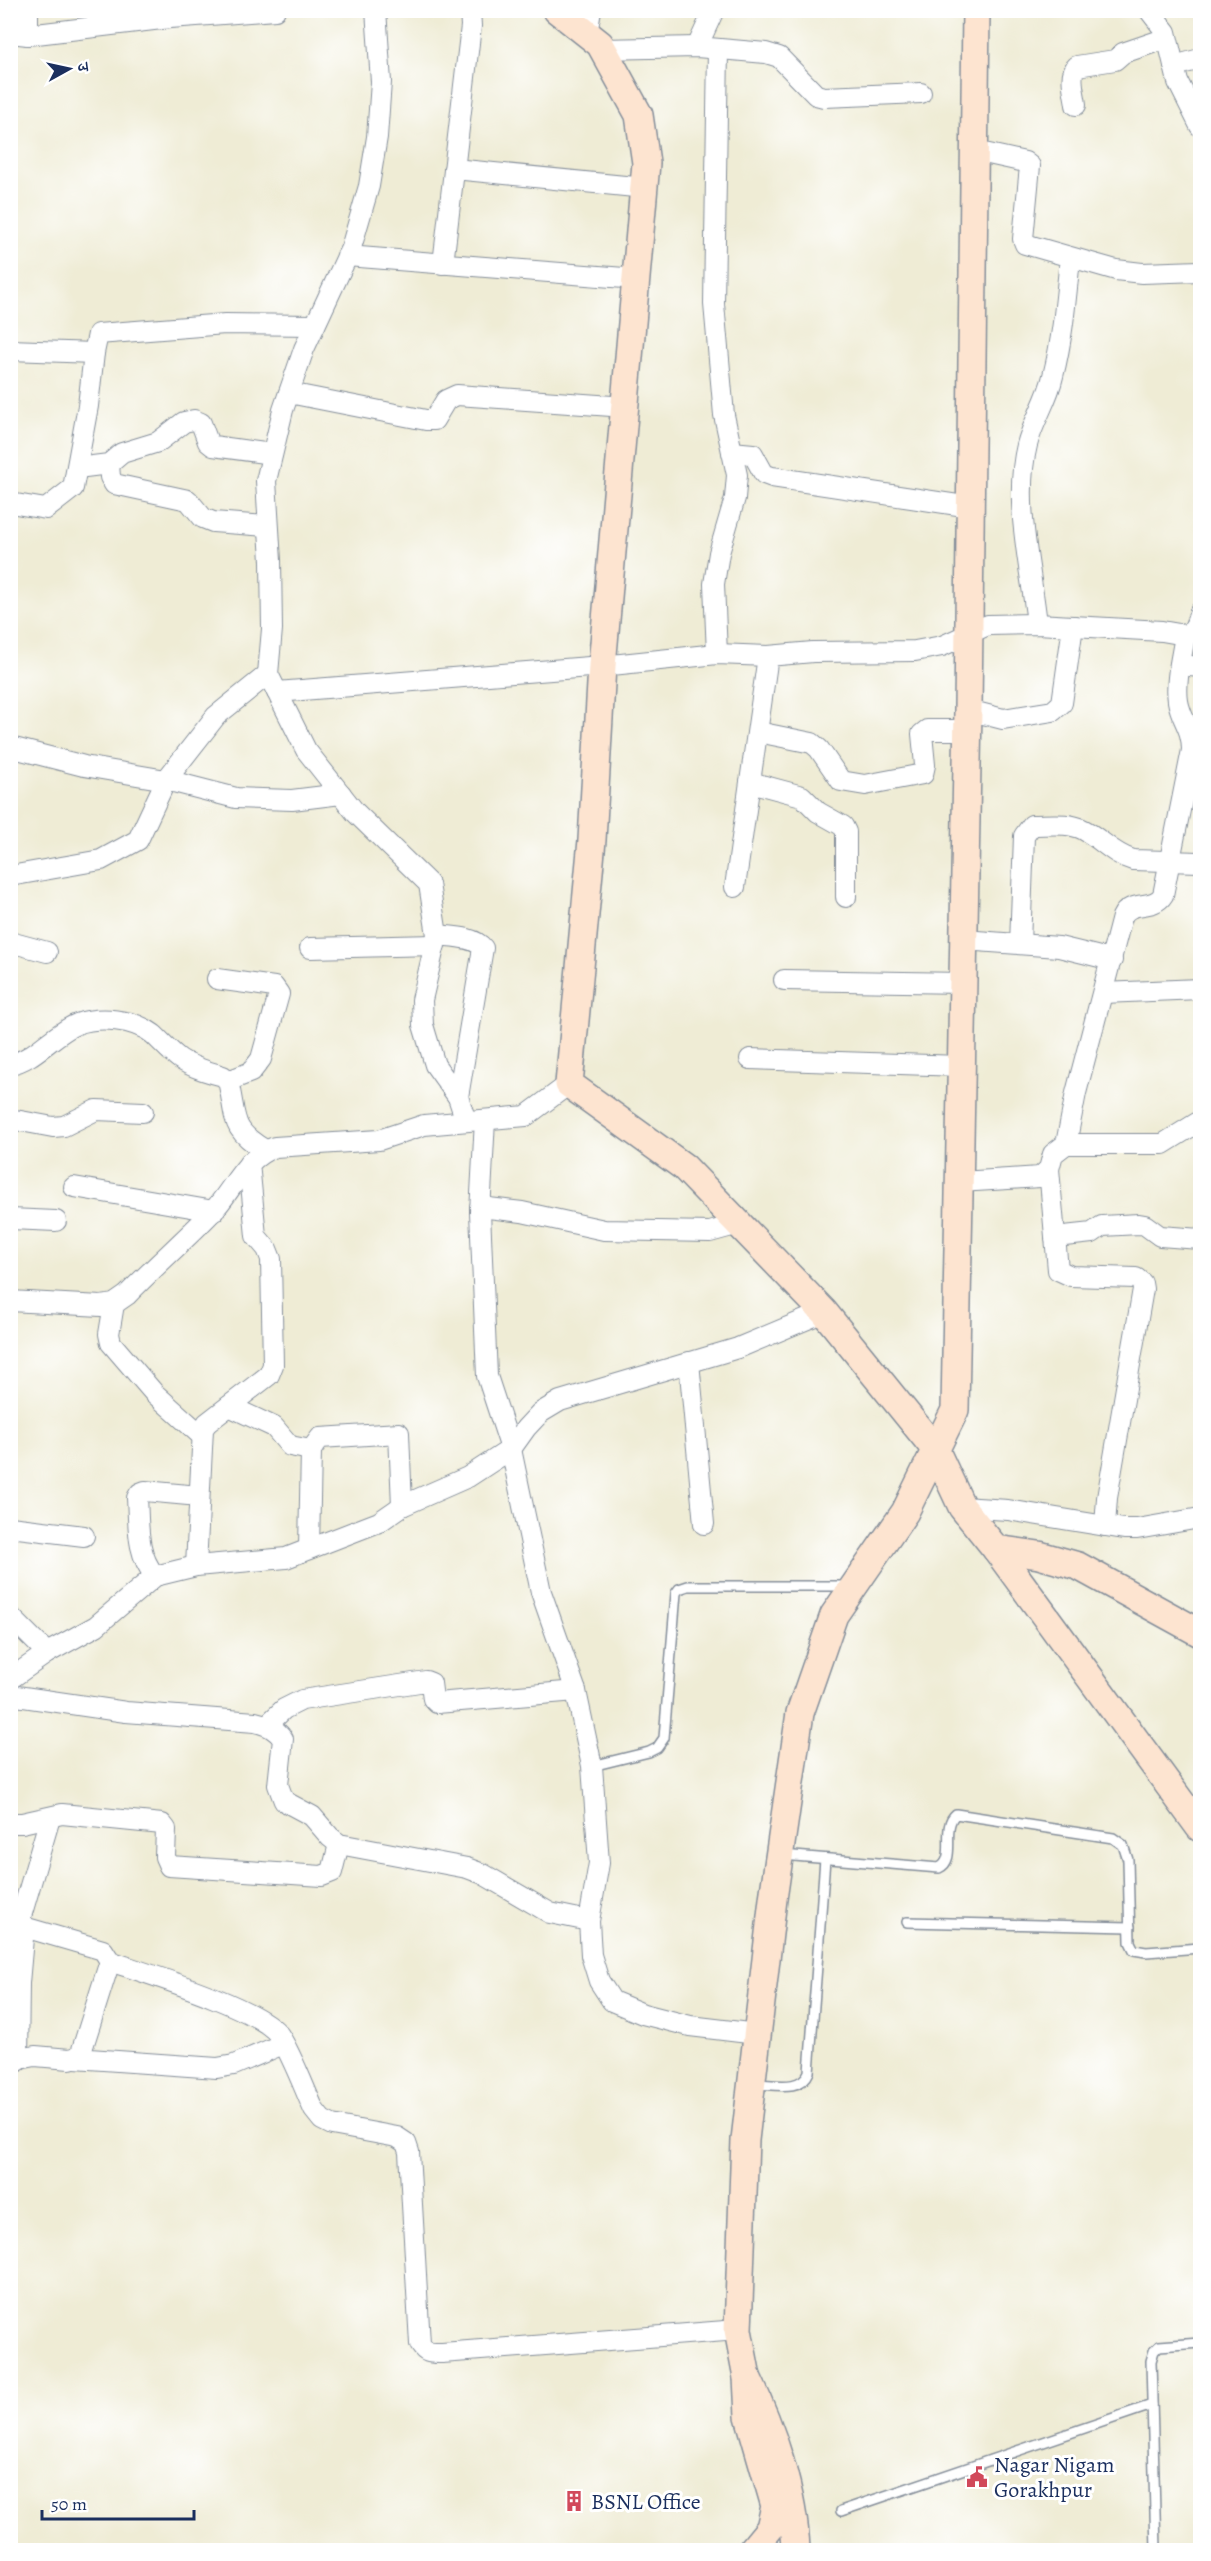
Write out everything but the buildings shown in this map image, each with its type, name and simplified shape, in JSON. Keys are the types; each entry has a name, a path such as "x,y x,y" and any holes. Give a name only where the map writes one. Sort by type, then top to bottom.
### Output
{"main road":[{"path":"557,10 593,31 639,115 646,164 602,666 592,840 569,1084 684,1167 824,1312 936,1449 962,1507 996,1549 1200,1828"},
{"path":"752,2550 770,2528 775,2506 749,2416 747,2377 738,2330 745,2140 779,1855 800,1713 834,1615 905,1512 955,1410 968,720 976,10"},
{"path":"996,1549 1040,1555 1078,1566 1200,1633"},
{"path":"747,2377 763,2410 789,2500 796,2550"}],"street":[{"path":"28,10 19,34 274,10"},
{"path":"376,10 381,82 377,137 369,186 347,256 303,349 266,481 267,526 271,561 272,683 306,750 356,812 429,884 436,940 422,1000 423,1025 435,1065 475,1120 487,1376 511,1449 541,1592 576,1691 592,1766 599,1863 590,1921 591,1955 599,1981 612,2001 643,2014 690,2026 757,2034"},
{"path":"443,264 471,26 470,10"},
{"path":"696,47 714,10"},
{"path":"1149,10 1166,32 1178,82 1200,126"},
{"path":"593,31 696,47 766,53 779,57 808,89 824,97 921,93"},
{"path":"1076,105 1072,76 1073,69 1077,66 1115,60 1123,53 1167,38"},
{"path":"717,654 714,584 719,553 735,498 737,475 724,415 714,304 718,49"},
{"path":"1174,66 1200,59"},
{"path":"975,151 1026,162 1030,166 1023,239 1025,244 1126,272 1200,271"},
{"path":"454,169 645,188"},
{"path":"347,256 637,279"},
{"path":"1037,624 1024,513 1023,477 1027,445 1053,376 1061,338 1070,258"},
{"path":"10,503 46,509 73,488 88,406 93,353 98,334 225,324 315,325"},
{"path":"10,350 93,353"},
{"path":"289,393 426,420 434,420 446,400 457,395 626,407"},
{"path":"76,468 109,464 122,453 158,442 184,422 194,420 201,423 208,442 213,446 272,454"},
{"path":"732,452 753,454 764,474 772,477 971,507"},
{"path":"109,464 110,477 114,484 188,500 203,518 213,522 267,526"},
{"path":"10,876 101,860 138,840 166,780 216,716 272,683 602,666 717,654 768,656 813,652 915,651 942,646 988,625 1037,624 1185,635 1194,630 1200,612"},
{"path":"758,732 812,743 819,749 841,781 866,785 922,774 925,765 922,734 927,730 968,720 1004,719 1058,709 1062,703 1073,626"},
{"path":"1066,1144 1076,1093 1125,910 1159,901 1163,895 1196,737 1178,702 1180,665 1185,635"},
{"path":"735,887 768,656"},
{"path":"1180,665 1200,667"},
{"path":"10,747 84,766 166,780 236,798 292,800 341,794"},
{"path":"750,782 802,796 818,812 843,826 846,832 846,897"},
{"path":"1020,944 1024,836 1032,825 1075,826 1124,858 1200,862"},
{"path":"310,948 436,940 479,942 483,948 458,1097"},
{"path":"963,940 1059,947 1112,960"},
{"path":"10,942 47,952"},
{"path":"218,979 274,987 279,994 261,1059 251,1072 228,1081"},
{"path":"784,980 963,982"},
{"path":"1103,993 1200,989"},
{"path":"10,1064 26,1059 70,1027 86,1021 111,1020 138,1026 151,1033 181,1060 223,1076 228,1081 239,1131 246,1139 265,1150"},
{"path":"750,1059 961,1066"},
{"path":"10,1301 101,1306 114,1304 127,1295 214,1211 249,1163 265,1150 275,1147 379,1140 424,1125 526,1116 569,1084"},
{"path":"10,1119 53,1127 64,1126 96,1110 143,1112"},
{"path":"1105,1526 1107,1498 1143,1289 1142,1283 1136,1278 1071,1276 1062,1274 1058,1270 1049,1169 1053,1154 1066,1144 1163,1144 1200,1121"},
{"path":"196,1566 202,1436 207,1423 269,1375 273,1365 271,1259 270,1254 256,1236 249,1163"},
{"path":"959,1182 1040,1177 1049,1169"},
{"path":"74,1187 214,1211"},
{"path":"480,1207 522,1212 604,1230 710,1232 739,1224"},
{"path":"10,1219 56,1221"},
{"path":"1055,1237 1092,1233 1102,1226 1139,1224 1145,1225 1160,1236 1200,1239"},
{"path":"114,1304 109,1334 111,1343 154,1393 202,1436"},
{"path":"10,1679 47,1653 96,1626 155,1576 196,1566 285,1558 379,1522 402,1506 468,1477 511,1449 540,1413 560,1401 738,1348 824,1312"},
{"path":"689,1362 704,1524"},
{"path":"229,1406 274,1427 290,1446 311,1450"},
{"path":"309,1549 311,1450 320,1438 399,1433 402,1506"},
{"path":"155,1576 144,1563 141,1553 137,1498 145,1491 199,1496"},
{"path":"962,1507 1008,1510 1137,1529 1200,1518"},
{"path":"10,1527 84,1536"},
{"path":"10,1616 47,1653"},
{"path":"267,1725 284,1709 302,1700 426,1681 431,1683 433,1700 437,1704 576,1691"},
{"path":"10,1695 126,1712 255,1722 267,1725 278,1732 283,1739 278,1785 284,1801 312,1816 339,1844 467,1868 483,1874 550,1913 590,1921"},
{"path":"10,1823 50,1818 62,1814 162,1824 166,1829 165,1857 169,1866 322,1876 332,1872 339,1844"},
{"path":"50,1818 20,1920 14,2003 14,2061 34,2056 217,2068 234,2065 283,2044"},
{"path":"19,1936 103,1950 110,1961 202,1993 267,2023 278,2035 314,2110 322,2120 332,2125 397,2137 406,2143 409,2152 420,2344 424,2351 430,2354 738,2330"},
{"path":"75,2058 80,2056 84,2047 110,1961"}],"lane":[{"path":"592,1766 649,1752 657,1748 664,1738 676,1593 679,1589 688,1586 854,1586"},
{"path":"779,1855 939,1868 947,1861 950,1818 956,1814 1113,1838 1123,1845 1128,1860 1130,1942 1134,1950 1146,1952 1200,1948"},
{"path":"752,2084 798,2085 806,2080 809,2072 825,1859"},
{"path":"907,1922 1130,1928"},
{"path":"1156,2550 1151,2361 1154,2351 1159,2346 1200,2343"},
{"path":"841,2511 1152,2405"}],"place":[{"name":"Nagar Nigam Gorakhpur","path":"977,2477"},
{"name":"BSNL Office","path":"574,2501"}]}
